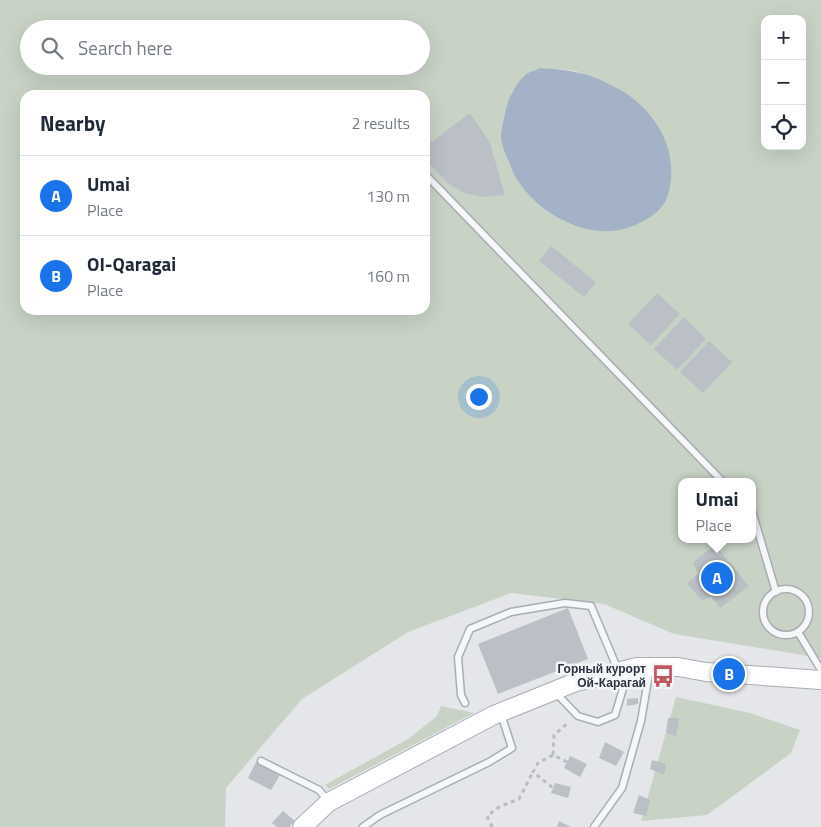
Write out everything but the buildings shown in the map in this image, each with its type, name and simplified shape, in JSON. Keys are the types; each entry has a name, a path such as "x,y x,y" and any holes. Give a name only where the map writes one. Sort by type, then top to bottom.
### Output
{"street":[{"path":"302,827 329,802 500,712 576,682 635,667 678,667 706,672 821,680"}],"lane":[{"path":"430,179 719,478"},
{"path":"756,525 776,592"},
{"path":"791,590 803,597 807,603 809,610 806,624 794,634 779,634 767,625 764,618 766,603 770,596 776,592 791,590"},
{"path":"465,703 460,695 458,657 470,629 511,612 565,604 591,606 624,670 614,715 598,722 578,716 555,691"},
{"path":"798,632 821,670"},
{"path":"594,827 622,788 641,720 650,667"},
{"path":"363,827 380,815 489,762 512,748 500,712"},
{"path":"261,762 319,790 329,802"}],"path":[{"path":"553,755 554,735 578,716"},
{"path":"553,755 567,762"},
{"path":"492,827 487,816 499,807 519,799 538,763 553,755"},
{"path":"533,772 553,788"}],"shaded area":[{"path":"0,0 821,0 821,658 674,634 604,604 511,593 408,632 302,699 226,788 225,827 0,827","holes":["540,68 576,71 614,86 653,120 661,132 671,162 584,228 548,212 503,121 512,92"]},
{"path":"676,697 750,713 800,730 791,753 707,815 641,821"},
{"path":"441,706 474,713 329,789 325,785 408,739 437,716"}],"water":[{"path":"540,68 559,69 595,78 630,96 649,114 659,127 667,144 671,163 671,182 666,201 655,214 633,226 601,231 569,223 554,215 528,194 513,173 501,135 508,102 519,81 530,72"}],"place":[{"name":"Umai","path":"717,578"},
{"name":"OI-Qaragai","path":"729,674"},
{"name":"Горный курорт Ой-Карагай","path":"663,676"}]}
